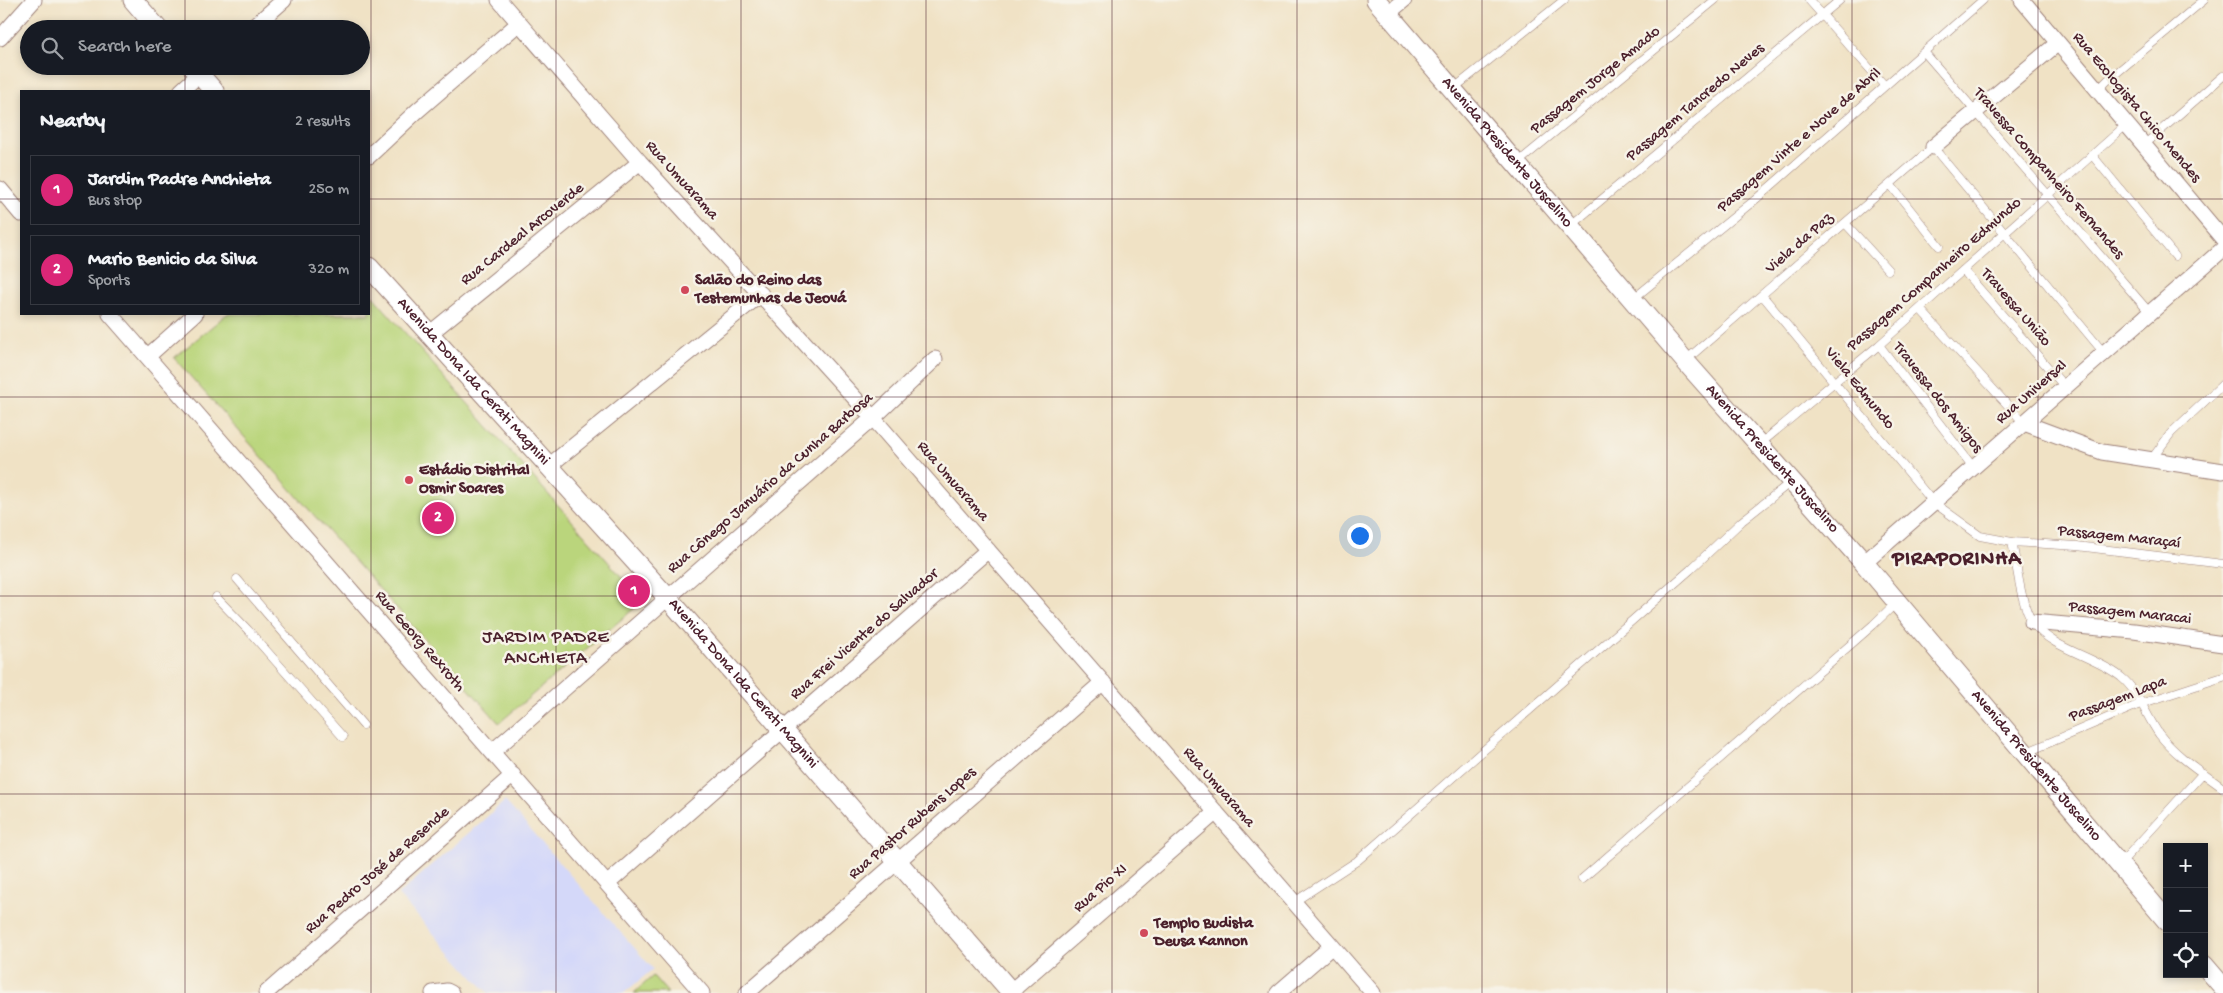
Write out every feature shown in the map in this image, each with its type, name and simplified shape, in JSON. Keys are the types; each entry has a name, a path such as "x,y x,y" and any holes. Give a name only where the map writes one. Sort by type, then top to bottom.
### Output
{"street":[{"path":"0,38 34,0"},
{"path":"133,0 150,20"},
{"path":"261,20 284,0"},
{"name":"Rua Umuarama","path":"499,0 640,162 873,418 1373,993"},
{"path":"1381,7 1404,0"},
{"name":"Rua Ecologista Chico Mendes","path":"2030,3 2058,43 2223,239"},
{"name":"Avenida Presidente Juscelino","path":"1381,7 1685,361 1864,563 2163,916"},
{"path":"370,155 417,111 519,23"},
{"path":"1933,147 2058,43"},
{"path":"182,90 195,75"},
{"path":"204,75 213,90"},
{"name":"Rua Cardeal Arcoverde","path":"428,335 640,162"},
{"path":"0,189 20,213"},
{"name":"Rua Universal","path":"1864,563 2223,249"},
{"name":"Avenida Dona Ida Cerati Magnini","path":"370,268 428,335 550,465 668,598 1010,992"},
{"path":"550,465 760,294"},
{"name":"Rua Georg Rexroth","path":"111,315 702,993"},
{"path":"148,356 194,315"},
{"name":"Rua Cônego Januário da Cunha Barbosa","path":"492,752 873,418 935,359"},
{"path":"2024,423 2102,452 2223,471"},
{"name":"Rua Frei Vicente do Salvador","path":"607,884 988,550"},
{"name":"Passagem Maracai","path":"2032,622 2134,631 2223,644"},
{"name":"Rua Pastor Rubens Lopes","path":"747,993 1103,682"},
{"name":"Rua Pedro José de Resende","path":"266,993 512,775"},
{"name":"Rua Pio XI","path":"1010,992 1216,812"},
{"path":"1278,993 1332,946"},
{"path":"2208,970 2223,987"},
{"path":"433,993 447,991 451,993"}],"lane":[{"path":"1453,89 1564,0"},
{"name":"Passagem Jorge Amado","path":"1516,164 1715,0"},
{"path":"1809,0 1885,86"},
{"name":"Passagem Tancredo Neves","path":"1570,226 1840,0"},
{"name":"Passagem Vinte e Nove de Abril","path":"1633,299 1756,198 1925,53 1983,0"},
{"path":"2098,90 2204,0"},
{"name":"Travessa Companheiro Fernandes","path":"1925,53 1978,111 2150,313"},
{"path":"2144,145 2223,76"},
{"name":"Passagem Companheiro Edmundo","path":"1760,444 1879,345 2126,125"},
{"path":"1933,147 2104,353"},
{"name":"Viela da Paz","path":"1685,361 1933,147"},
{"path":"2092,155 2175,256"},
{"path":"1890,184 1939,246"},
{"path":"1845,223 1888,270"},
{"name":"Travessa União","path":"1963,270 2065,387"},
{"name":"Viela Edmundo","path":"1762,295 1835,381 1933,502 1980,536 2012,542"},
{"path":"1920,309 2024,423"},
{"name":"Travessa dos Amigos","path":"1879,345 1973,467"},
{"path":"2151,460 2171,433 2223,384"},
{"path":"1294,902 1357,861 1690,570 1742,521 1792,481"},
{"path":"2012,542 2024,600 2032,622 2056,642 2108,668 2123,678 2168,745 2223,788"},
{"name":"Passagem Maraçaí","path":"2012,542 2076,546 2223,564"},
{"path":"237,579 363,725"},
{"path":"216,597 248,630 343,737"},
{"path":"1582,879 1897,602"},
{"name":"Passagem Lapa","path":"2025,753 2140,704 2223,677"},
{"path":"2119,864 2202,773"}],"shaded area":[{"path":"505,801 653,969 624,993 488,993 398,895"}],"green space":[{"name":"Estádio Distrital Osmir Soares","path":"370,293 643,601 499,723 174,358 226,315 370,315"},
{"path":"653,976 668,993 634,993"}],"place":[{"name":"Salão do Reino das Testemunhas de Jeová","path":"685,290"},
{"name":"Estádio Distrital Osmir Soares","path":"409,480"},
{"name":"Mario Benicio da Silva","path":"438,518"},
{"name":"Jardim Padre Anchieta","path":"634,591"},
{"name":"Templo Budista Deusa Kannon","path":"1144,933"}],"district":[{"name":"PIRAPORINHA","path":"1957,560"},
{"name":"JARDIM PADRE ANCHIETA","path":"546,648"}]}
